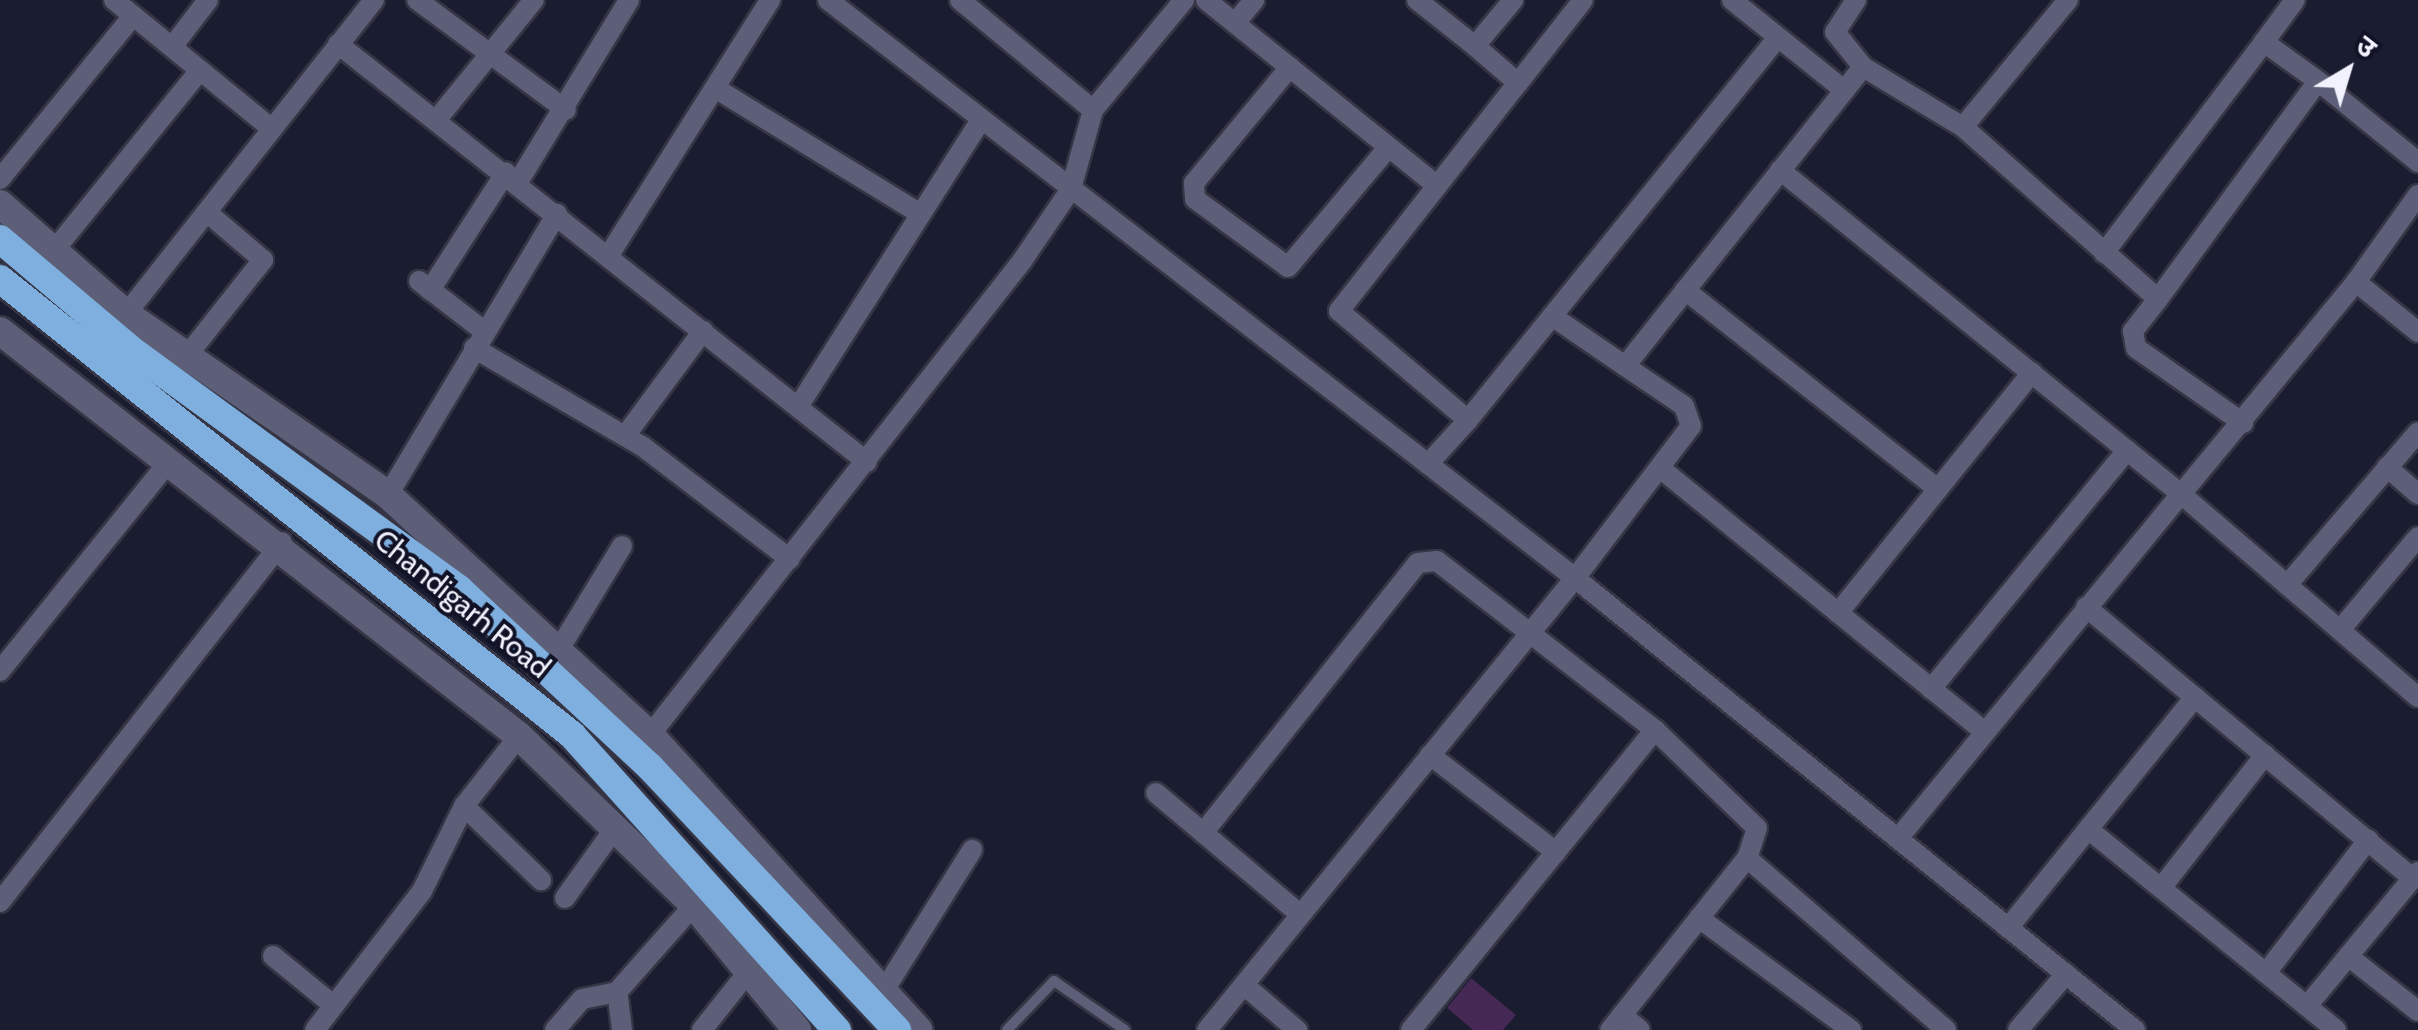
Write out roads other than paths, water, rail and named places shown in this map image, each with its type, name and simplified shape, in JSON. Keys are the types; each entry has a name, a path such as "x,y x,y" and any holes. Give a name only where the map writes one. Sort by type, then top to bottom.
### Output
{"highway":[{"path":"0,240 130,349 459,589 650,767 896,1030"},
{"name":"Chandigarh Road","path":"0,279 572,735 837,1030"}],"main road":[{"path":"0,204 126,314 388,495 650,735 918,1030"},
{"path":"0,331 168,463 282,542 519,736 694,906 797,1030"}],"street":[{"path":"114,0 272,129"},
{"path":"172,47 208,0"},
{"path":"126,314 374,0"},
{"path":"417,0 566,110"},
{"path":"438,118 534,0"},
{"path":"629,0 566,110 424,286 479,340 625,436 790,559"},
{"path":"609,255 770,0"},
{"path":"828,0 979,122 1574,578 2135,1030"},
{"path":"960,0 1093,110"},
{"path":"650,735 867,462 1071,189 1093,110 1184,0"},
{"path":"1206,0 1436,185"},
{"path":"1235,23 1254,0"},
{"path":"1417,0 1518,83"},
{"path":"1474,46 1513,0"},
{"path":"1468,420 1339,311 1583,0"},
{"path":"1732,0 1844,90"},
{"path":"1856,0 1835,32 1863,66 1962,127 2158,299"},
{"path":"1962,127 2068,0"},
{"path":"2104,253 2295,0"},
{"path":"0,179 134,16"},
{"path":"1428,464 1468,420 1777,38"},
{"path":"2264,42 2418,162"},
{"path":"338,44 438,118 867,462"},
{"path":"1625,366 1863,66"},
{"path":"1290,68 1194,183 1195,199 1288,268 1388,148"},
{"path":"52,252 200,70"},
{"path":"2243,423 2136,348 2133,331 2318,82"},
{"path":"715,88 921,214"},
{"path":"798,407 979,122"},
{"path":"1780,170 2181,494 2418,697"},
{"path":"1898,839 1982,730 2243,423 2356,282 2418,194"},
{"path":"186,356 263,260 208,213"},
{"path":"388,495 557,214"},
{"path":"2356,282 2418,332"},
{"path":"1685,290 1938,490"},
{"path":"1207,1030 1574,578 1660,468 1691,418 1552,316"},
{"path":"625,436 703,331"},
{"path":"1838,613 2032,374"},
{"path":"2287,585 2418,432"},
{"path":"1931,689 2127,450"},
{"path":"0,671 168,463"},
{"path":"1660,468 1982,730"},
{"path":"2388,468 2418,494"},
{"path":"2340,630 2418,537"},
{"path":"0,902 282,542"},
{"path":"558,650 622,546"},
{"path":"1204,833 1418,563 1436,560 1532,630 1655,730 1746,809 1756,828 1747,858 1616,1022 1640,1030"},
{"path":"2086,607 2368,840 2416,875 2306,1006"},
{"path":"2008,928 2195,697"},
{"path":"1411,1030 1655,730"},
{"path":"314,1030 422,892 464,806 519,736"},
{"path":"1430,755 1556,852"},
{"path":"2161,888 2265,755"},
{"path":"1156,793 1301,914"},
{"path":"464,806 542,880"},
{"path":"565,898 615,828"},
{"path":"2088,829 2336,1030"},
{"path":"2266,972 2368,840"},
{"path":"883,992 972,850"},
{"path":"1747,858 1946,1030"},
{"path":"555,1030 582,999 617,992 694,906"},
{"path":"1700,918 1823,1022 1850,1030"},
{"path":"273,956 333,1005"},
{"path":"2348,956 2418,1011"},
{"path":"702,1030 749,971"},
{"path":"2018,1030 2066,974"},
{"path":"1244,985 1297,1030"},
{"path":"617,992 622,1030"}],"lane":[{"path":"1007,1030 1054,982 1125,1030"}]}
